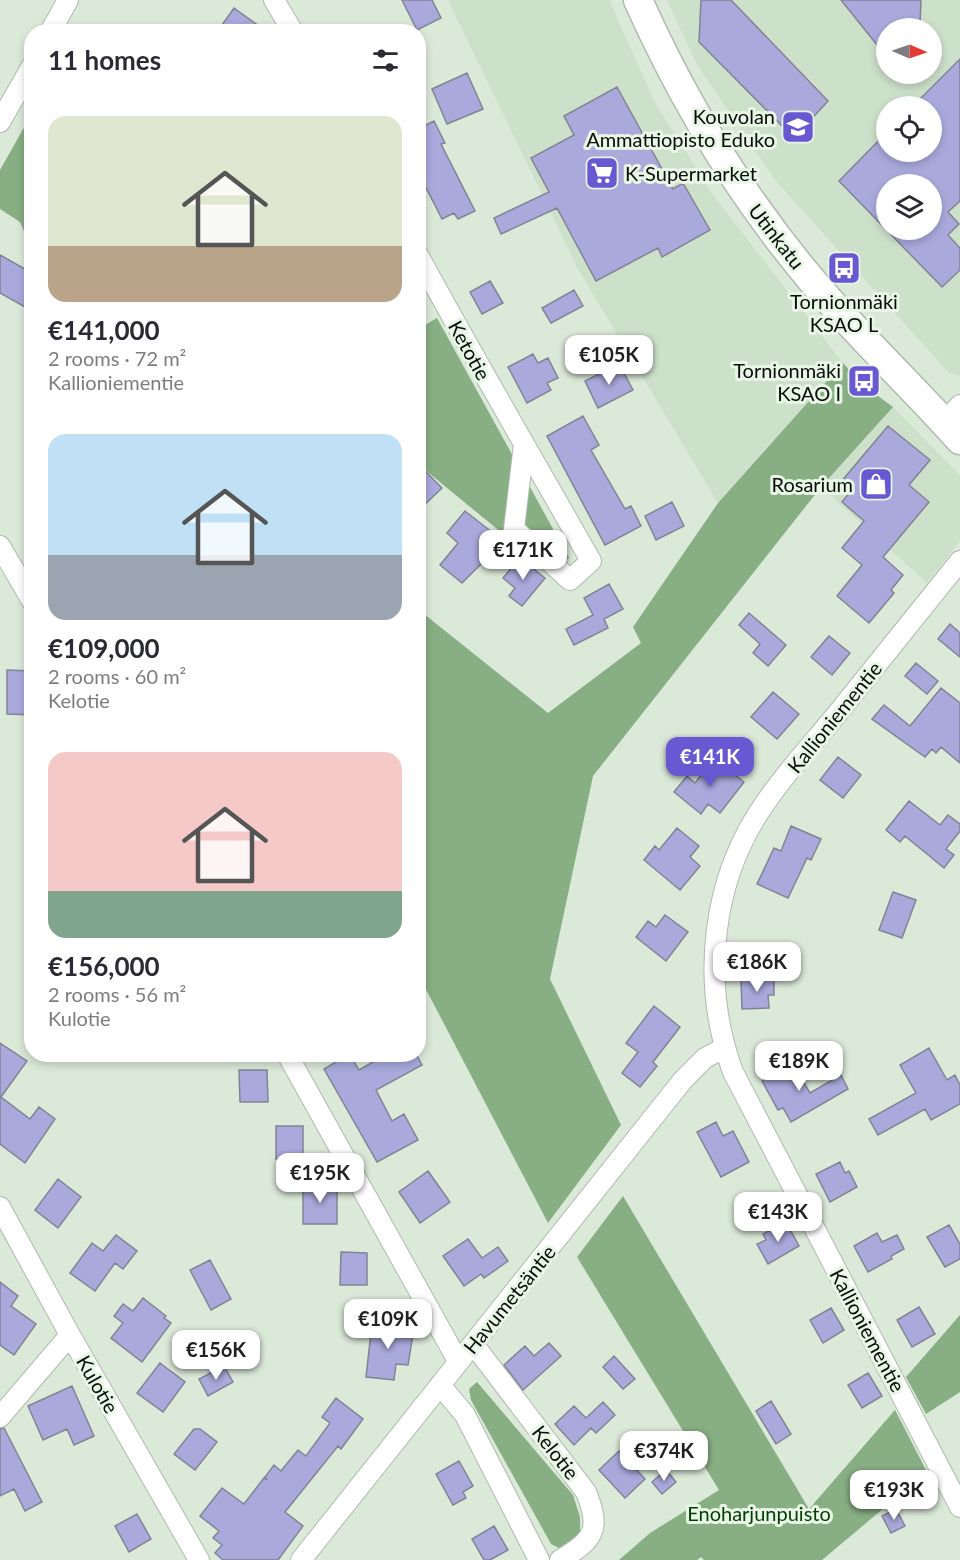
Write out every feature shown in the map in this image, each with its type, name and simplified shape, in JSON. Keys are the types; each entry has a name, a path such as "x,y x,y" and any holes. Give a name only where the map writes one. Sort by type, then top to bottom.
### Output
{"street":[{"path":"54,24 68,0"},
{"path":"274,0 288,24"},
{"name":"Utinkatu","path":"638,0 695,116 753,205 809,278 955,422"},
{"path":"0,122 24,80"},
{"name":"Ketotie","path":"426,269 591,561 570,580 514,529 524,444"},
{"path":"0,546 24,587"},
{"name":"Kallioniementie","path":"960,561 767,800 740,847 727,883 717,924 713,956 717,1018 733,1072 960,1507"},
{"name":"Havumetsäntie","path":"301,1560 458,1361 474,1345 682,1080 705,1058 724,1047"},
{"path":"291,1062 458,1361"},
{"name":"Kulotie","path":"0,1207 70,1335 199,1560"},
{"path":"0,1417 70,1335"},
{"name":"Kelotie","path":"474,1345 589,1498 594,1516 593,1532 584,1545 560,1560"},
{"path":"440,1385 465,1415 539,1560"}],"shaded area":[{"path":"448,0 609,0 654,101 713,195 843,363 718,503 578,269"},
{"path":"667,0 960,0 960,376 949,373 776,181 697,65"},
{"path":"893,407 960,475 960,541 927,583 821,487"}],"green space":[{"path":"24,127 24,231 20,222 0,209 0,170"},
{"path":"437,318 569,558 552,574 426,471 426,324"},
{"path":"843,363 863,385 893,407 821,487 593,776 550,979 621,1125 548,1223 426,989 426,616 548,713 641,643 633,627 718,503"},
{"name":"Enoharjunpuisto","path":"623,1196 809,1509 895,1410 927,1472 822,1560 704,1560 701,1557 697,1560 619,1560 650,1533 719,1490 577,1257"},
{"path":"960,1315 960,1392 926,1414 906,1377"},
{"path":"477,1382 573,1495 580,1517 580,1532 568,1545 559,1548 551,1544 471,1400 469,1389"}],"building":[{"path":"402,0 432,0 441,18 426,26 414,24"},
{"path":"701,0 731,0 828,101 794,138 699,42"},
{"path":"841,0 921,0 920,18 876,18 876,44"},
{"path":"234,8 256,24 223,24"},
{"path":"960,59 960,201 948,212 959,224 948,235 960,248 960,270 942,287 897,240 942,240 942,174 876,174 876,219 839,181 876,143 876,162 942,162 942,96 923,96 935,84 942,84 942,77"},
{"path":"467,73 483,109 447,124 432,89"},
{"name":"K-Supermarket","path":"617,87 673,189 683,183 710,230 662,257 658,248 596,281 557,208 501,234 494,218 549,192 531,158 574,135 564,116"},
{"path":"434,121 445,143 441,144 475,211 458,219 454,213 442,219 426,188 426,125"},
{"path":"0,255 24,268 24,306 0,293"},
{"path":"490,281 503,303 482,314 470,292"},
{"path":"574,290 583,306 551,323 542,308"},
{"path":"533,354 538,363 548,358 558,378 547,383 551,390 527,403 508,367"},
{"path":"619,364 633,390 598,408 585,381"},
{"path":"583,416 599,445 591,450 625,509 631,506 641,526 605,545 547,436"},
{"name":"Rosarium","path":"888,426 930,460 909,485 929,502 883,557 903,575 891,590 894,593 869,623 837,596 862,565 842,548 864,521 842,502 850,492 840,483"},
{"path":"426,472 442,488 426,503"},
{"path":"672,502 684,526 656,540 645,516"},
{"path":"465,511 497,536 485,551 490,555 462,583 440,565 458,543 447,533"},
{"path":"520,558 545,578 522,606 509,596 515,588 503,578"},
{"path":"609,584 623,609 604,619 608,628 574,645 566,629 593,615 584,598"},
{"path":"749,613 786,645 768,666 753,653 760,644 739,625"},
{"path":"950,624 960,633 960,657 938,639"},
{"path":"829,636 850,653 832,675 811,657"},
{"path":"916,663 938,681 927,694 905,676"},
{"path":"7,670 24,671 24,715 7,714"},
{"path":"941,688 960,703 960,763 941,747 936,753 932,749 925,757 872,719 884,705 910,726"},
{"path":"773,692 799,714 777,739 751,717"},
{"path":"838,757 861,775 843,798 820,780"},
{"path":"714,758 744,782 720,813 708,804 701,814 674,792 687,776 695,783"},
{"path":"909,801 940,825 948,815 960,824 960,831 946,849 954,855 944,868 905,836 900,842 886,830"},
{"path":"791,826 821,839 811,860 807,858 788,898 757,884 774,848 781,851"},
{"path":"677,828 699,846 690,857 700,866 680,890 644,860 655,846 659,850"},
{"path":"893,892 916,900 902,938 879,930"},
{"path":"665,915 688,932 666,961 636,937 648,921 656,927"},
{"path":"774,979 774,995 768,995 769,1008 742,1009 741,980"},
{"path":"654,1006 680,1027 653,1062 657,1066 640,1087 622,1073 638,1052 626,1043"},
{"path":"0,1043 26,1062 1,1097 30,1119 39,1107 55,1119 25,1163 0,1144"},
{"path":"929,1048 947,1080 955,1075 960,1085 960,1104 931,1120 925,1109 878,1135 869,1119 916,1093 900,1065"},
{"path":"336,1062 354,1062 359,1070 373,1062 420,1062 422,1065 376,1090 392,1121 404,1114 418,1140 377,1162 324,1069"},
{"path":"792,1063 810,1093 841,1075 848,1089 791,1122 783,1108 778,1110 762,1081"},
{"path":"239,1070 267,1070 268,1102 240,1102"},
{"path":"716,1122 723,1136 733,1131 749,1162 721,1177 697,1132"},
{"path":"276,1126 303,1126 303,1159 276,1159"},
{"path":"840,1162 845,1173 849,1171 857,1187 830,1202 816,1174"},
{"path":"428,1171 450,1202 420,1223 399,1192"},
{"path":"58,1179 81,1197 58,1228 35,1210"},
{"path":"303,1185 337,1185 337,1224 303,1224"},
{"path":"786,1222 799,1246 768,1264 757,1244 766,1240 763,1234"},
{"path":"949,1225 960,1244 960,1259 945,1267 927,1237"},
{"path":"877,1233 882,1242 897,1235 904,1249 891,1256 892,1259 868,1272 854,1246"},
{"path":"116,1235 137,1251 123,1269 115,1263 95,1291 70,1273 92,1243 103,1251"},
{"path":"468,1239 482,1258 498,1247 508,1261 484,1278 481,1274 464,1286 443,1256"},
{"path":"341,1252 367,1253 367,1285 340,1285"},
{"path":"210,1260 231,1299 211,1310 190,1270"},
{"path":"0,1282 18,1296 11,1306 36,1324 14,1355 0,1345"},
{"path":"143,1298 166,1316 164,1318 171,1323 142,1362 111,1338 123,1323 114,1316 123,1304 133,1311"},
{"path":"919,1307 935,1334 912,1347 897,1320"},
{"path":"831,1308 844,1330 823,1343 810,1320"},
{"path":"372,1323 414,1328 408,1365 396,1364 394,1380 366,1377"},
{"path":"549,1343 561,1356 523,1390 504,1365 525,1346 534,1356"},
{"path":"614,1356 635,1379 623,1389 603,1367"},
{"path":"160,1363 185,1382 163,1412 137,1393"},
{"path":"224,1366 233,1382 208,1396 199,1379"},
{"path":"868,1373 882,1396 862,1408 848,1385"},
{"path":"72,1386 94,1436 74,1445 67,1429 43,1440 28,1406"},
{"path":"336,1398 363,1419 341,1449 338,1446 285,1512 303,1526 278,1560 223,1560 215,1553 222,1545 213,1538 219,1531 200,1516 222,1488 244,1504 264,1478 267,1480 265,1477 274,1465 281,1471 298,1450 306,1456 330,1423 322,1417"},
{"path":"771,1401 791,1434 776,1444 756,1411"},
{"path":"603,1402 615,1415 596,1433 591,1428 574,1445 555,1424 574,1406 586,1418"},
{"path":"4,1428 42,1502 25,1511 14,1489 0,1496 0,1429"},
{"path":"194,1429 200,1429 217,1442 195,1470 174,1454"},
{"path":"619,1451 645,1479 625,1498 599,1470"},
{"path":"459,1461 473,1486 463,1492 466,1498 453,1505 436,1474"},
{"path":"666,1470 676,1482 662,1494 652,1482"},
{"path":"896,1509 905,1526 891,1533 882,1516"},
{"path":"137,1514 151,1539 129,1552 115,1526"},
{"path":"494,1526 508,1550 490,1560 484,1560 472,1539"}],"place":[{"name":"Kouvolan Ammattiopisto Eduko","path":"798,127"},
{"name":"K-Supermarket","path":"602,173"},
{"name":"Tornionmäki KSAO L","path":"844,268"},
{"name":"Tornionmäki KSAO I","path":"864,381"},
{"name":"Rosarium","path":"876,484"}]}
